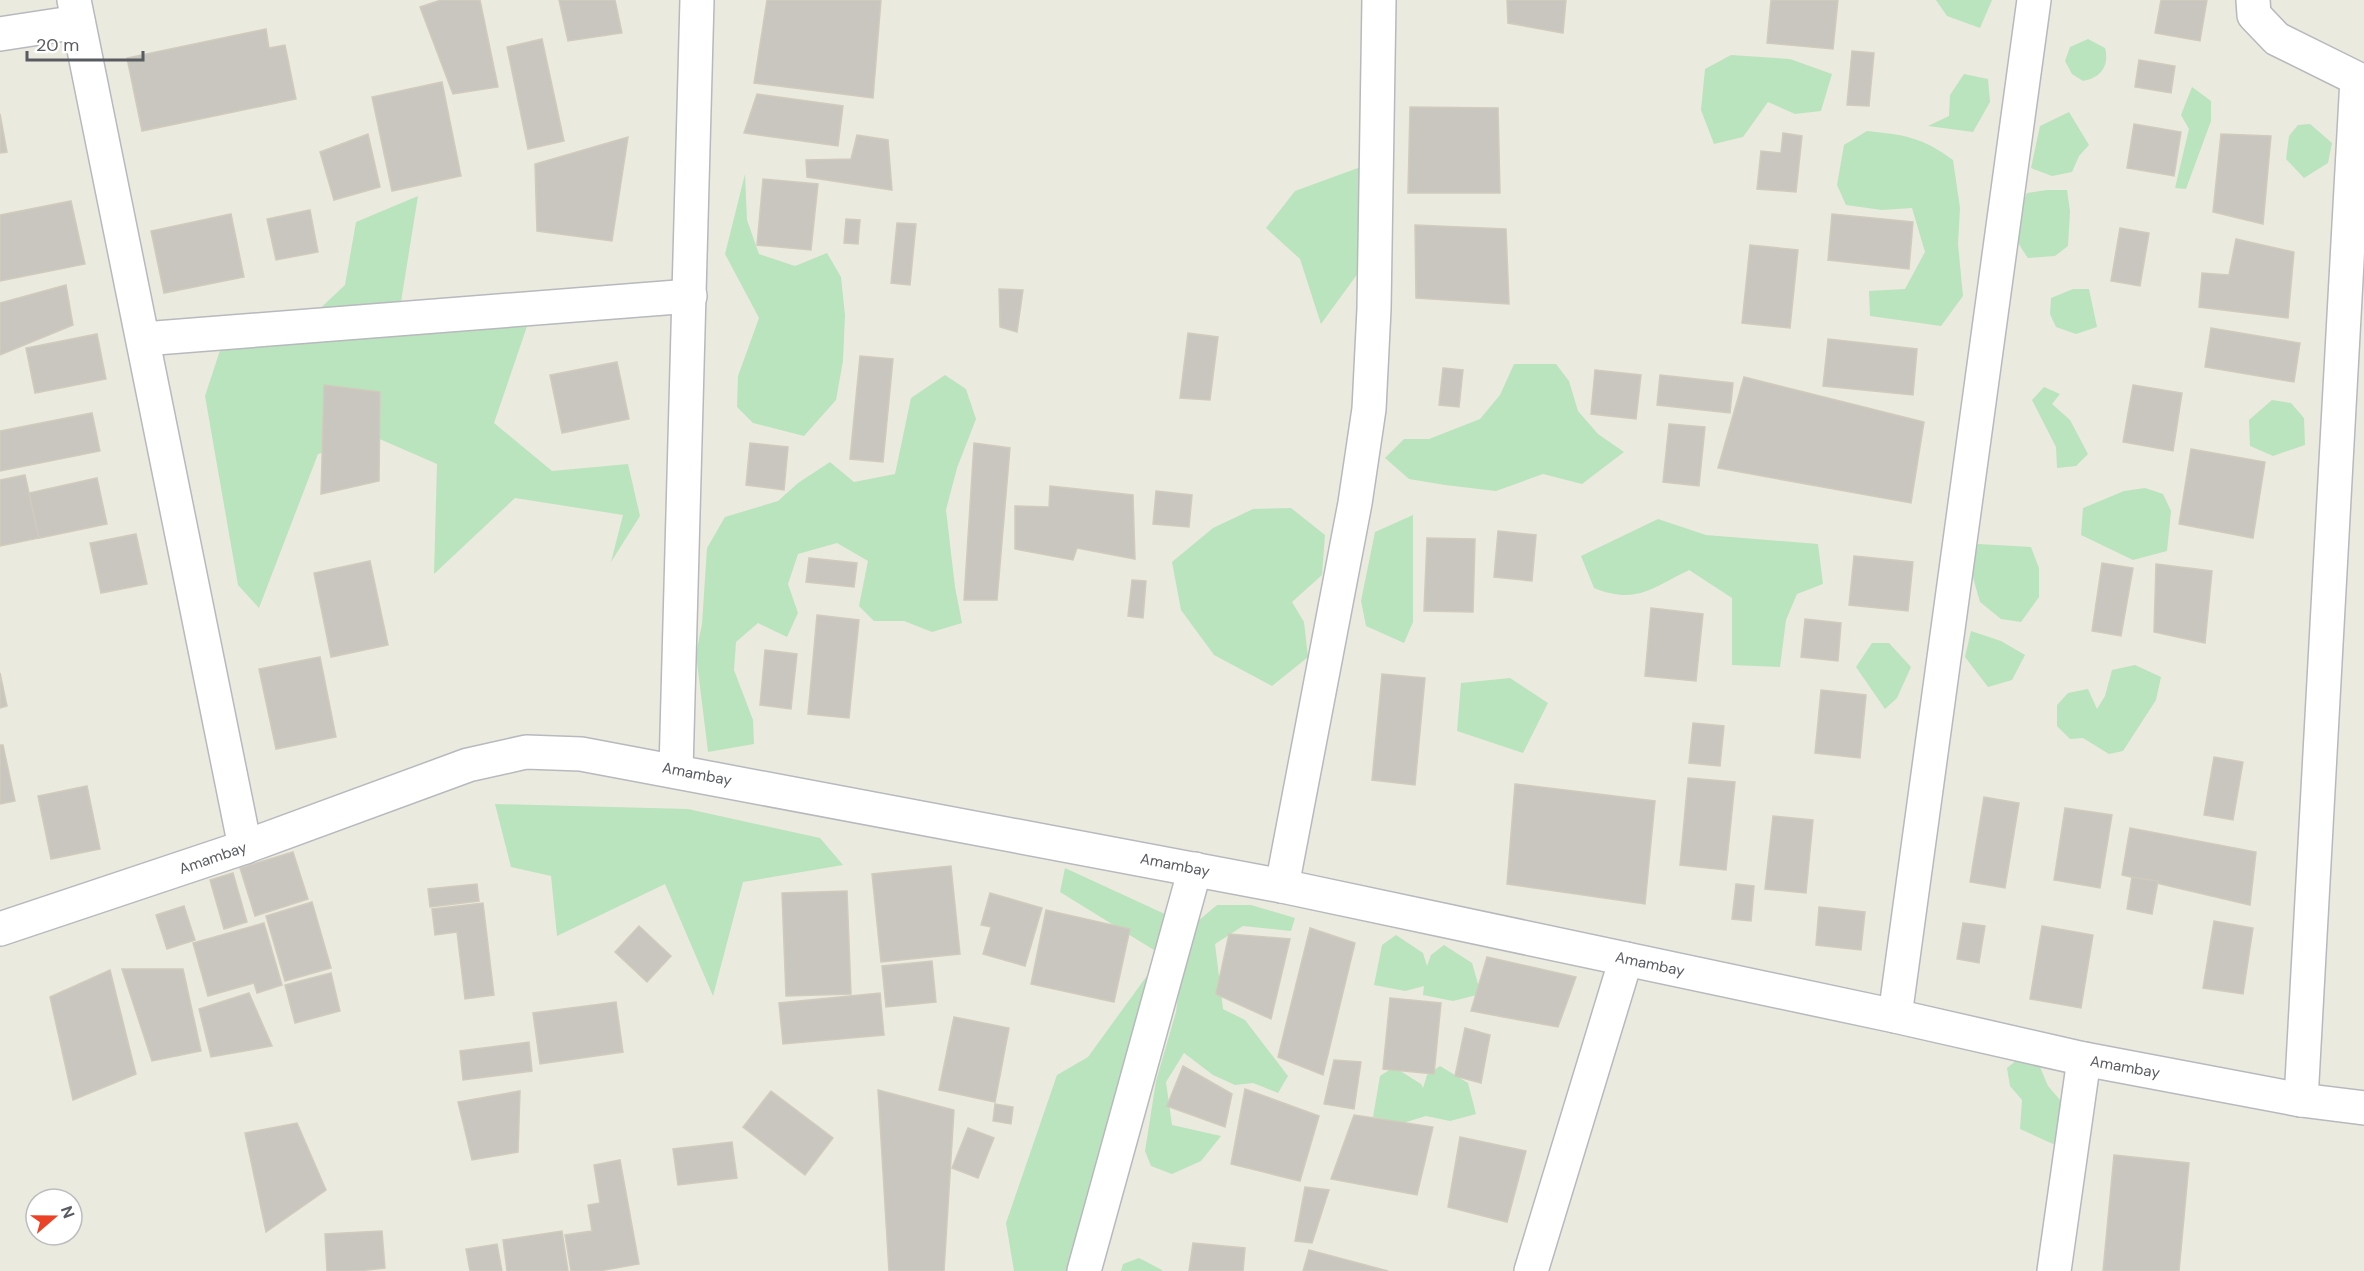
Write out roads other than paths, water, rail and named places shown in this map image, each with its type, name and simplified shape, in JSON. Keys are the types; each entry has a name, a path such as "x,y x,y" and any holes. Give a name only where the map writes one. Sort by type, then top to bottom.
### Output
{"street":[{"path":"676,770 697,0"},
{"path":"1282,885 1355,503 1369,409 1375,297 1379,0"},
{"path":"1895,1016 2034,0"},
{"path":"2253,0 2254,15 2277,39 2360,81 2301,1100"},
{"path":"0,34 76,11 244,847"},
{"path":"142,339 690,296"},
{"name":"Amambay","path":"0,929 244,847 468,765 526,752 581,753 1282,885 1895,1016 2084,1059 2301,1100 2364,1108"},
{"path":"1084,1271 1195,869"},
{"path":"1531,1271 1626,959"},
{"path":"2054,1271 2084,1059"}]}
